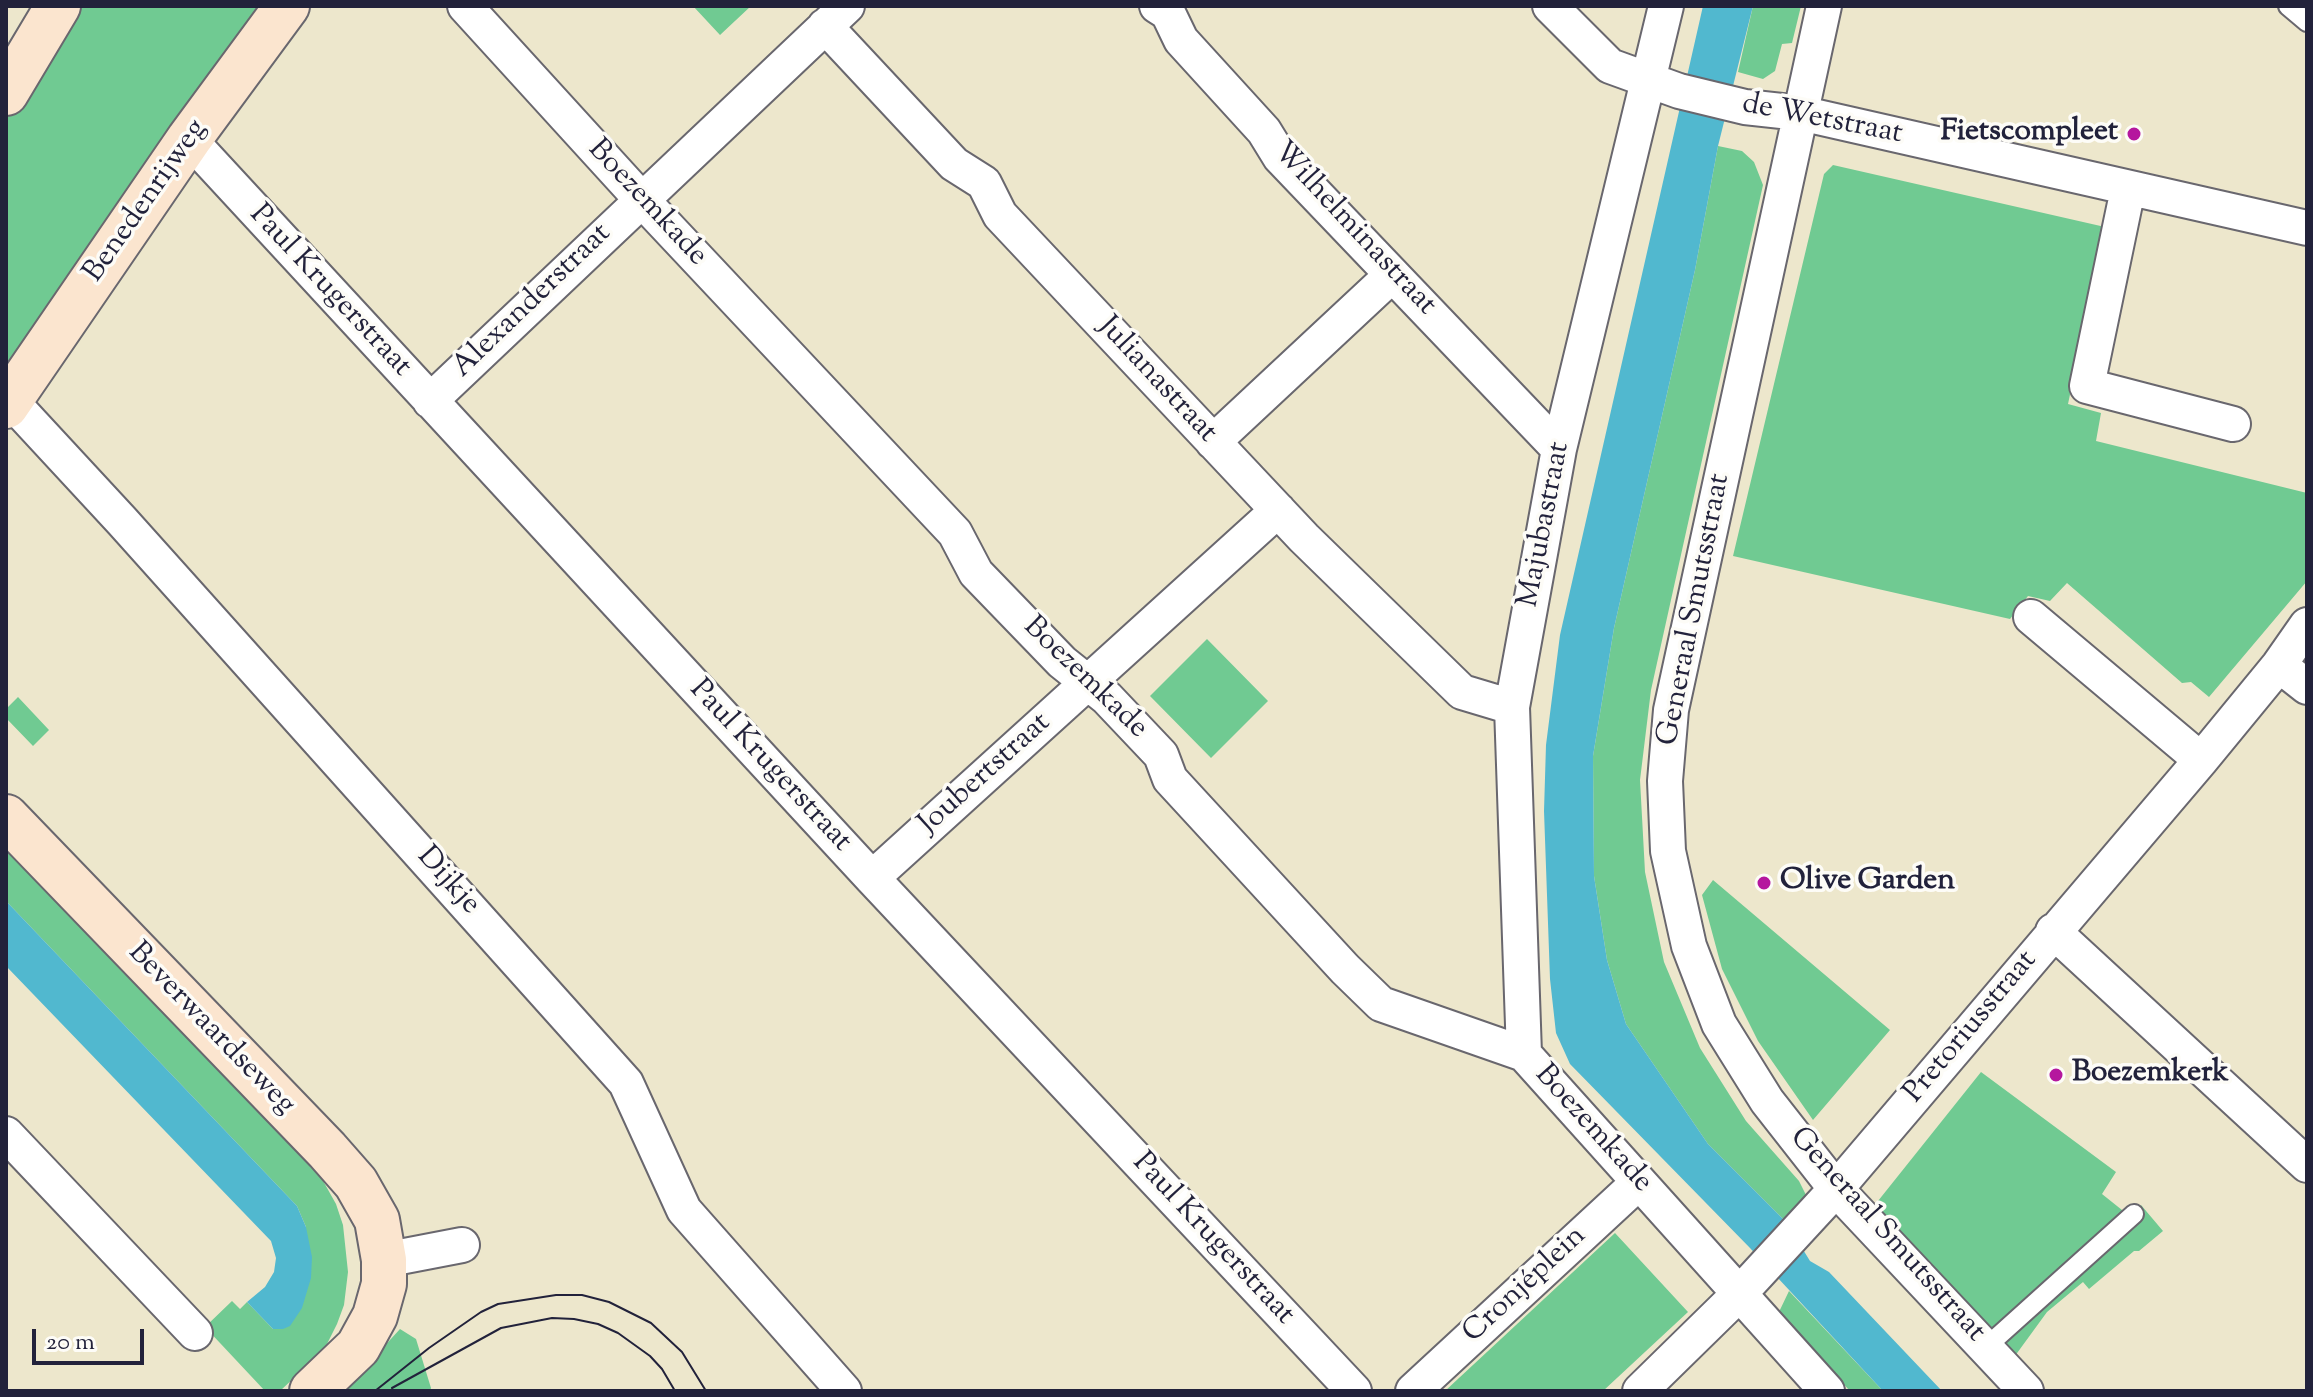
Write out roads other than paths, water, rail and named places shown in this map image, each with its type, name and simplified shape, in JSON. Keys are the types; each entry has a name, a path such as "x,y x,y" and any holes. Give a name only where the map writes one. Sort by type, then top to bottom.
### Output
{"street":[{"path":"6,93 58,6"},
{"name":"Benedenrijweg","path":"8,403 189,139 287,6"},
{"name":"Boezemkade","path":"465,6 641,199 955,533 976,573 1062,662 1089,682 1161,755 1170,779 1345,969 1381,1004 1524,1054 1639,1182 1748,1284 1827,1391"},
{"name":"Wilhelminastraat","path":"1157,6 1168,13 1181,40 1264,131 1280,157 1559,449"},
{"name":"de Wetstraat","path":"1550,6 1610,66 1663,86 1745,107 1800,113 2307,228"},
{"name":"Majubastraat","path":"1524,1054 1512,707 1559,449 1663,86 1666,6"},
{"name":"Generaal Smutsstraat","path":"1824,6 1671,710 1665,781 1668,851 1689,946 1719,1024 1767,1101 1836,1189 2026,1391"},
{"name":"Alexanderstraat","path":"430,401 836,16"},
{"name":"Julianastraat","path":"836,16 954,164 984,183 1000,215 1278,510 1462,692 1512,707"},
{"name":"Paul Krugerstraat","path":"189,139 872,878 1354,1391"},
{"path":"2128,189 2087,386 2233,424"},
{"path":"1213,442 1392,275"},
{"name":"Dijkje","path":"8,403 122,521 626,1083 684,1210 844,1391"},
{"name":"Joubertstraat","path":"872,878 1278,510"},
{"path":"2031,617 2201,760"},
{"name":"Pretoriusstraat","path":"1748,1284 1836,1189 2201,760 2279,665 2307,625"},
{"path":"2279,665 2307,687"},
{"name":"Beverwaardseweg","path":"6,817 356,1183 377,1220 384,1260 384,1284 375,1316 358,1347 312,1391"},
{"path":"2053,931 2307,1165"},
{"path":"6,1134 195,1333"},
{"name":"Cronjéplein","path":"1413,1391 1639,1182"},
{"path":"384,1260 462,1245"},
{"path":"1640,1391 1748,1284"}],"lane":[{"path":"2288,6 2307,22"},
{"path":"1985,1348 2134,1214"}],"water":[{"path":"1703,6 1753,6 1718,146 1695,270 1614,628 1593,756 1594,876 1607,960 1626,1024 1708,1144 1786,1222 1810,1261 1829,1272 1942,1391 1883,1391 1750,1248 1570,1064 1556,1033 1550,979 1544,811 1546,745 1560,635"},
{"path":"6,901 297,1206 306,1227 312,1257 311,1278 302,1308 290,1326 273,1329 247,1302 265,1287 274,1272 276,1258 271,1241 6,966"}],"tram line":[{"path":"375,1391 481,1312 498,1304 556,1295 582,1295 609,1302 651,1323 682,1352 706,1391"},
{"path":"392,1388 501,1328 552,1318 598,1324 618,1333 650,1356 675,1391"}],"place":[{"name":"Fietscompleet","path":"2134,134"},
{"name":"Olive Garden","path":"1764,883"},
{"name":"Boezemkerk","path":"2056,1075"}]}
